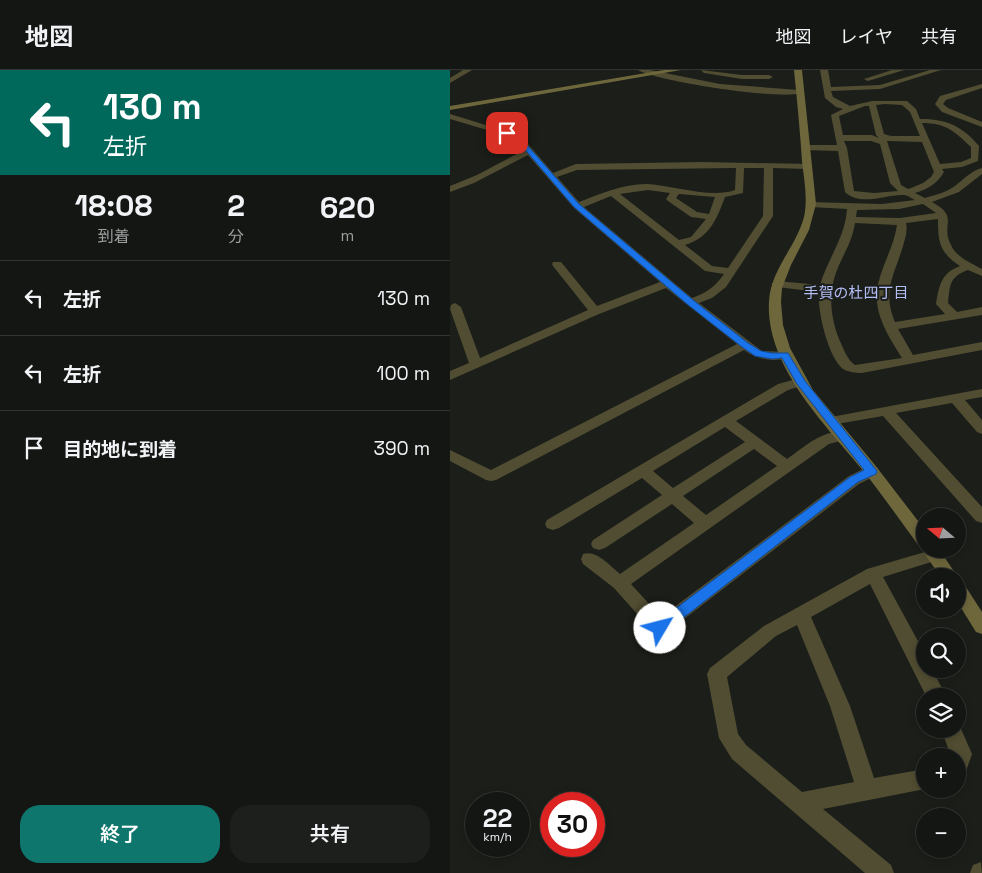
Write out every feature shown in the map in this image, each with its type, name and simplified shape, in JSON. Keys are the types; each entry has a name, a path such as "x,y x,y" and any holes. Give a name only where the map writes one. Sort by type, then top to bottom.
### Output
{"street":[{"path":"450,81 468,70"},
{"path":"642,70 689,81 769,91 799,92"},
{"path":"450,108 657,75 676,70"},
{"path":"798,70 811,204 810,220 777,284 775,317 780,342 800,382 872,471 916,529"},
{"path":"824,70 829,98 839,105 850,109"},
{"path":"827,85 868,79 900,70"},
{"path":"827,85 880,87 937,70"},
{"path":"689,81 706,71 742,77 769,74 769,91"},
{"path":"982,86 943,98 939,104 945,110 982,125"},
{"path":"896,102 907,104 913,110 939,172 937,178 932,183 904,192 878,196 858,196 850,192 843,148 835,115 850,109 872,103 896,102"},
{"path":"872,103 880,135 890,139 924,139"},
{"path":"450,116 518,138 577,206 690,302 745,345 764,356 785,355"},
{"path":"917,121 933,121 954,127 974,146 976,159 971,163 936,167"},
{"path":"840,138 872,138 884,142 895,183 904,192 938,209 943,215 943,237 947,250 969,266 982,272"},
{"path":"805,148 843,148"},
{"path":"450,189 469,184 508,160 529,151"},
{"path":"577,206 628,189 648,187 732,195 740,192 740,165"},
{"path":"690,302 717,291 768,216 769,166"},
{"path":"552,176 576,167 807,166"},
{"path":"811,204 897,208 923,202 960,188 973,175 982,171"},
{"path":"676,190 671,199 694,215 713,217"},
{"path":"614,194 709,269 730,272"},
{"path":"677,244 695,239 713,217 721,195"},
{"path":"852,206 850,234 828,276 826,289 825,314 829,332 845,364 851,369 862,369 982,346"},
{"path":"852,220 900,221 943,215"},
{"path":"900,221 902,225 898,251 884,285 883,296 889,327 910,359"},
{"path":"557,264 595,311"},
{"path":"954,316 942,304 946,279 956,271 969,266"},
{"path":"450,376 595,311 668,282"},
{"path":"777,284 826,289"},
{"path":"456,307 476,365"},
{"path":"889,327 982,311"},
{"path":"450,455 491,476 745,345"},
{"path":"553,524 783,387 800,382"},
{"path":"831,421 982,393"},
{"path":"955,398 982,429"},
{"path":"886,411 982,517"},
{"path":"726,421 788,466"},
{"path":"620,582 824,440 842,436"},
{"path":"599,544 755,442"},
{"path":"643,471 705,523"},
{"path":"589,559 620,582 660,628 854,480 872,471"},
{"path":"883,873 739,752 729,738 717,674 770,631 873,574 916,554"},
{"path":"873,574 932,688"},
{"path":"966,602 982,627"},
{"path":"801,614 840,706 868,790"},
{"path":"798,803 916,781"}],"district":[{"name":"手賀の杜四丁目","path":"856,292"}],"route":[{"path":"507,133 518,138 577,206 690,302 758,354 764,356 785,355 800,382 872,471 854,480 660,628"}]}
